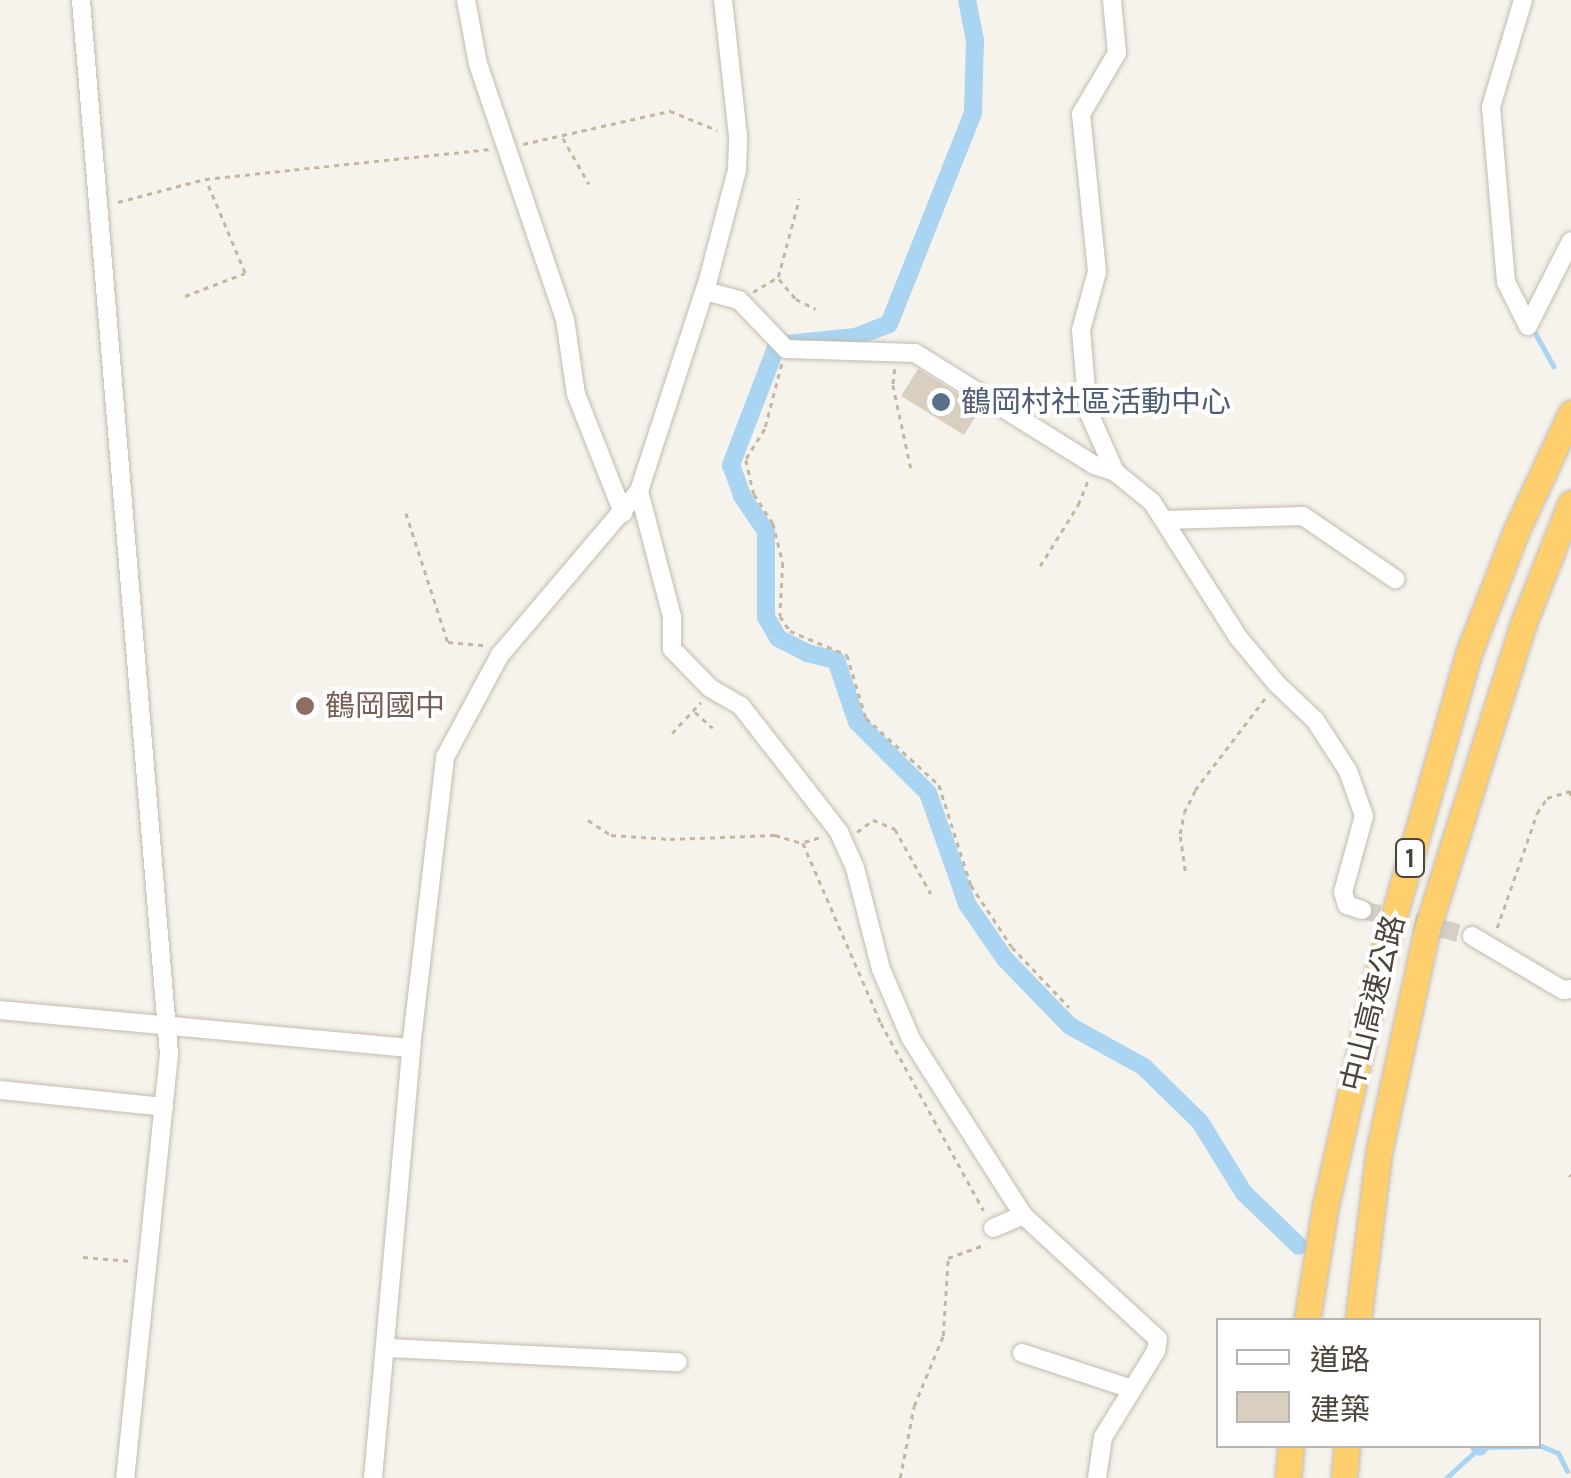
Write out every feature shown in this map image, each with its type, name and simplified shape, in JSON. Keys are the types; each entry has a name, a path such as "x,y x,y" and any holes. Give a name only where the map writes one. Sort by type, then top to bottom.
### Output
{"highway":[{"name":"中山高速公路","path":"1307,1318 1324,1208 1379,968 1464,670 1517,529 1571,414"},
{"name":"中山高速公路","path":"1358,1318 1379,1152 1428,929 1523,624 1571,503"},
{"path":"1288,1478 1292,1448"},
{"path":"1344,1478 1347,1448"}],"street":[{"path":"81,0 168,1026 164,1107 125,1478"},
{"path":"466,0 478,64 565,319 576,394 623,513"},
{"path":"373,1478 411,1048 445,757 500,656 639,490 705,291 736,170 738,136 723,0"},
{"path":"1112,0 1116,54 1081,114 1096,272 1081,330 1088,411 1115,472"},
{"path":"1523,0 1491,108 1506,282 1528,326 1571,241"},
{"path":"705,291 739,300 786,349 915,353 1094,465 1115,472 1152,502 1238,637 1276,684 1315,720 1361,799 1364,816 1343,892 1346,905 1362,910"},
{"path":"639,490 672,617 672,650 710,688 742,706 842,837 855,868 881,969 911,1039 1022,1215 1158,1339 1156,1352 1129,1388 1102,1437 1097,1478"},
{"path":"1166,520 1303,516 1395,580"},
{"path":"1472,936 1563,990 1571,989"},
{"path":"0,1010 411,1048"},
{"path":"0,1090 164,1107"},
{"path":"993,1228 1022,1215"},
{"path":"387,1348 678,1362"},
{"path":"1022,1353 1129,1388"}],"path":[{"path":"98,208 206,178 508,148 670,111 738,136"},
{"path":"563,136 589,184"},
{"path":"184,296 245,273 206,178"},
{"path":"739,300 778,278 800,199"},
{"path":"778,278 796,299 816,309"},
{"path":"786,349 765,429 746,460 754,494 773,523 783,563 780,616 790,630 847,655 866,718 940,785 971,885 1012,947 1069,1007"},
{"path":"897,352 894,385 912,473"},
{"path":"1040,566 1078,505 1094,465"},
{"path":"406,513 448,642 490,644 500,656"},
{"path":"1184,871 1180,834 1184,812 1195,790 1276,684"},
{"path":"672,733 710,688"},
{"path":"694,711 713,728"},
{"path":"1491,948 1537,813 1547,798 1571,792"},
{"path":"588,820 611,834 670,839 776,835 803,843 842,837 873,820 886,822 895,828 931,894"},
{"path":"803,843 881,1023 993,1228 983,1248 948,1258 943,1336 914,1406 900,1478"},
{"path":"83,1257 148,1262"}],"building":[{"name":"鶴岡村社區活動中心","path":"918,369 981,408 964,435 901,396"}],"waterway":[{"path":"967,0 975,40 973,113 889,324 855,337 777,345 731,465 742,496 766,531 766,617 778,638 807,653 836,660 857,722 928,793 967,904 1005,959 1070,1026 1144,1067 1200,1122 1244,1193 1299,1246"},
{"path":"1535,333 1553,366"},
{"path":"1541,1446 1558,1453 1567,1471"},
{"path":"1446,1478 1479,1448"}],"tunnel":[{"path":"1362,910 1472,936"}],"place":[{"name":"鶴岡村社區活動中心","path":"941,402"},
{"name":"鶴岡國中","path":"305,706"}]}
